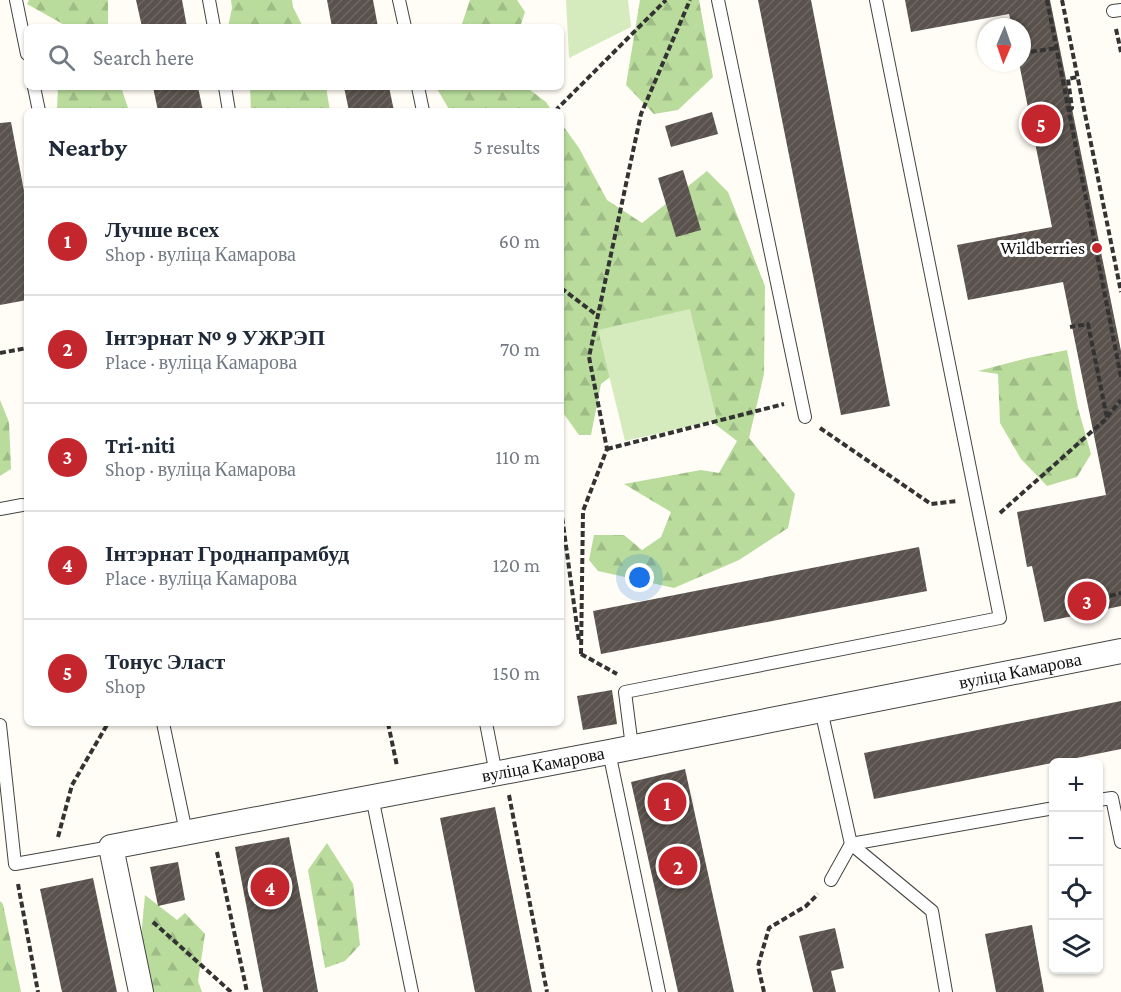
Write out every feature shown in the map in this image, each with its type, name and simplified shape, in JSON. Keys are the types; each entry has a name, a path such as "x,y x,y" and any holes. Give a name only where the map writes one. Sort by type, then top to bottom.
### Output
{"street":[{"name":"вуліца Камарова","path":"111,847 1121,651"},
{"path":"111,847 141,992"}],"lane":[{"path":"16,0 24,39"},
{"path":"209,0 213,24"},
{"path":"399,0 404,24"},
{"path":"718,0 805,417"},
{"path":"632,747 625,692 1000,618 978,498 876,0"},
{"path":"35,90 38,108"},
{"path":"226,90 228,108"},
{"path":"419,90 422,108"},
{"path":"0,509 22,505"},
{"path":"821,710 852,844 932,911 946,992"},
{"path":"0,725 15,864 111,847"},
{"path":"164,726 186,832"},
{"path":"487,726 500,773"},
{"path":"609,752 658,992"},
{"path":"372,797 412,992"},
{"path":"1103,799 1112,798 1121,842"},
{"path":"831,880 852,844 1049,809"}],"path":[{"path":"558,108 666,0"},
{"path":"581,654 583,511 607,449 589,357 640,114 690,0"},
{"path":"1047,0 1121,377"},
{"path":"1062,0 1121,292"},
{"path":"1031,52 1057,48"},
{"path":"1069,111 1072,108 1068,79 1077,77"},
{"path":"564,290 598,316"},
{"path":"1070,327 1088,324 1107,418"},
{"path":"0,353 24,349"},
{"path":"607,449 801,400"},
{"path":"1002,523 1000,512 1107,418 1121,400"},
{"path":"805,417 931,504 978,498"},
{"path":"564,531 581,654"},
{"path":"1110,596 1121,593"},
{"path":"581,654 621,676"},
{"path":"52,858 72,785 106,726"},
{"path":"389,726 401,792"},
{"path":"500,773 547,992"},
{"path":"212,827 246,992"},
{"path":"15,864 38,992"},
{"path":"764,992 758,966 769,928 806,906 831,880"},
{"path":"120,893 231,992"}],"green space":[{"path":"29,0 108,0 108,24 63,24 27,4"},
{"path":"231,0 292,0 302,24 229,24"},
{"path":"470,0 517,0 525,12 521,24 462,24"},
{"path":"566,0 628,0 631,27 569,58"},
{"path":"640,0 699,0 713,77 678,110 654,114 626,85"},
{"path":"58,90 122,90 128,108 57,108"},
{"path":"250,90 326,90 330,108 251,108"},
{"path":"438,90 530,90 550,108 448,108"},
{"path":"564,127 579,148 607,200 642,223 707,171 728,192 765,286 764,374 749,438 795,494 788,528 739,560 674,588 598,571 589,560 594,535 624,535 642,550 661,537 671,512 624,484 701,470 719,473 737,441 685,401 638,356 601,384 591,435 579,435 564,414"},
{"path":"690,309 717,420 625,441 598,330"},
{"path":"1067,350 1078,408 1091,454 1077,477 1047,486 1021,459 1000,423 998,374 978,371"},
{"path":"0,400 9,422 11,469 0,476"},
{"path":"327,843 353,884 360,945 345,961 325,968 308,870"},
{"path":"145,895 177,920 185,913 205,934 198,981 202,992 149,992 141,938"},
{"path":"0,901 3,904 21,992 0,992"}],"building":[{"path":"136,0 182,0 186,24 141,24"},
{"path":"327,0 373,0 377,24 331,24"},
{"path":"758,0 811,0 890,406 841,415"},
{"path":"905,0 1050,0 1121,351 1121,606 1044,622 1032,566 1027,567 1017,512 1106,495 1063,282 968,300 957,245 1052,227 1021,72 1031,72 1031,18 1010,18 1009,14 977,18 977,20 911,32"},
{"path":"154,90 199,90 202,108 157,108"},
{"path":"345,90 390,90 393,108 348,108"},
{"path":"712,112 718,134 671,147 665,126"},
{"path":"11,122 24,191 24,301 0,305 0,123"},
{"path":"683,170 701,230 676,237 658,178"},
{"path":"919,547 927,591 601,654 593,611"},
{"path":"612,690 617,724 583,730 577,696"},
{"path":"1121,701 1121,749 1077,758 1049,758 1049,764 874,799 864,753"},
{"path":"685,769 734,992 678,992 631,782"},
{"path":"495,807 532,992 475,992 440,818"},
{"path":"289,837 318,992 263,992 235,847"},
{"path":"178,862 185,900 158,906 150,867"},
{"path":"93,878 117,992 62,992 40,889"},
{"path":"1032,925 1044,992 996,992 985,934"},
{"path":"835,928 844,968 831,971 836,992 813,992 799,936"}],"place":[{"name":"Тонус Эласт","path":"1041,124"},
{"name":"Wildberries","path":"1097,248"},
{"name":"Tri-niti","path":"1087,601"},
{"name":"Лучше всех","path":"667,802"},
{"name":"Інтэрнат № 9 УЖРЭП","path":"678,866"},
{"name":"Інтэрнат Гроднапрамбуд","path":"270,887"}]}
